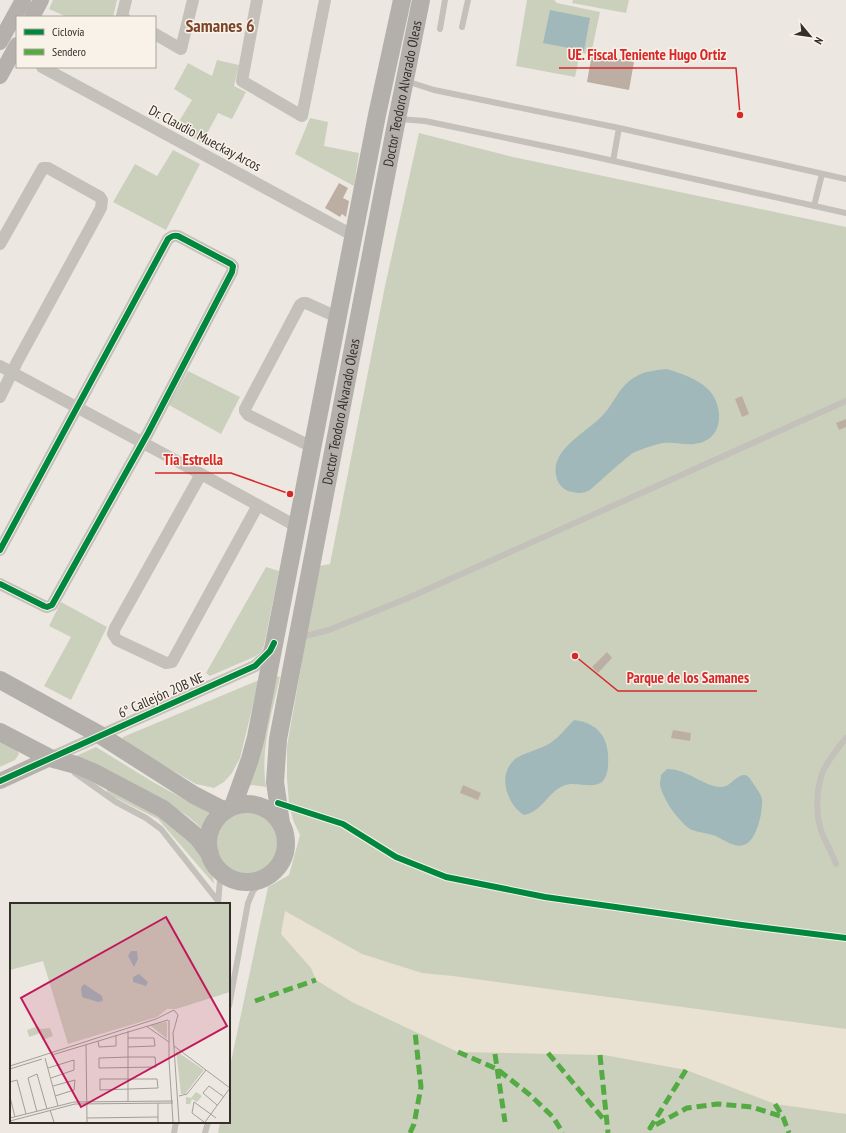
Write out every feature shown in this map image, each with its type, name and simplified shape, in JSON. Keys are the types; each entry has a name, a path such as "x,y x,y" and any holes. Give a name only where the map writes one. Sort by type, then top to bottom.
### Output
{"main road":[{"name":"Doctor Teodoro Alvarado Oleas","path":"223,807 240,786 256,737 377,115 402,0"},
{"name":"Doctor Teodoro Alvarado Oleas","path":"281,824 276,782 276,754 278,739 421,0"},
{"path":"0,680 100,735 194,795 223,807 247,804 261,806 272,813 281,824 286,839 285,853 278,866 268,876 248,882 228,878 220,871 198,838 163,809 93,772 76,765 52,759 0,732"},
{"path":"212,859 208,842 209,833 223,807"}],"street":[{"path":"19,16 23,0"},
{"path":"33,16 41,0"},
{"path":"122,16 126,0"},
{"path":"156,35 181,49 193,0"},
{"path":"257,0 242,81 302,116 325,0"},
{"path":"0,76 16,25"},
{"name":"Dr. Claudio Mueckay Arcos","path":"44,68 354,236"},
{"path":"0,244 43,168 48,168 100,197 102,200 101,208 0,396"},
{"path":"0,550 171,236 178,236 231,264 233,266 232,272 142,443 52,605 50,607 44,606 0,584"},
{"path":"312,447 248,415 245,409 300,305 306,303 337,317"},
{"path":"0,366 296,526"},
{"path":"202,474 115,628 113,634 117,640 166,663 172,662 258,505"},
{"name":"6° Callejón 20B NE","path":"52,759 100,735 255,666 270,651 274,643"},
{"path":"0,780 52,759"}],"lane":[{"path":"440,29 445,0"},
{"path":"462,27 468,0"},
{"path":"405,81 434,90 619,128 846,179"},
{"path":"397,119 425,121 846,213"},
{"path":"613,161 619,128"},
{"path":"814,206 822,174"},
{"path":"297,638 329,630 408,598 846,401"},
{"path":"836,864 822,833 817,815 818,796 823,772 833,754 846,738"},
{"path":"52,759 79,775 116,802 146,818 158,827 218,902"},
{"path":"212,859 220,880 218,902"},
{"path":"230,1001 248,903 253,891 268,876"},
{"path":"174,1133 176,1123"},
{"path":"206,1133 208,1123"}],"green space":[{"path":"53,0 117,0 113,16 65,16 49,9"},
{"path":"527,0 554,0 557,3 600,12 591,54 580,53 575,77 516,66"},
{"path":"573,0 629,0 626,13 572,3"},
{"path":"217,60 239,65 234,86 246,92 232,119 218,113 202,143 175,128 192,100 174,89 188,63 212,76"},
{"path":"310,118 328,122 324,146 359,153 354,186 295,154"},
{"path":"419,133 513,157 846,227 846,1133 218,1133 220,1123 230,1123 230,1066 268,887 289,875 300,835 293,820 289,804 287,746 319,566 330,564 385,286"},
{"path":"173,150 200,164 166,230 113,202 135,164 157,176"},
{"path":"188,371 240,397 221,434 169,405"},
{"path":"266,567 279,571 264,646 261,652 256,656 210,676 206,673"},
{"path":"61,602 107,627 71,700 44,686 71,637 49,626"},
{"path":"277,676 280,677 270,718 266,745 266,787 253,785 245,786"},
{"path":"259,680 240,758 232,773 224,782 214,788 196,784 122,741 123,737"},
{"path":"0,739 17,750 19,754 15,760 0,767"},
{"path":"96,747 153,782 209,813 203,827 201,828 172,806 152,796 67,760"},
{"path":"105,786 156,811 201,851 212,872 214,884 158,819 112,796 108,793"},
{"path":"248,810 260,812 271,819 278,830 280,842 278,854 271,865 260,872 248,874 236,872 225,865 218,854 216,842 218,830 225,819 236,812"}],"shaded area":[{"path":"285,911 362,954 422,973 846,1029 846,1114 775,1104 686,1070 604,1055 458,1052 352,1002 316,980 311,968 281,934"}],"water":[{"path":"550,10 590,18 584,51 543,43"},
{"path":"667,369 690,377 704,385 714,397 719,411 719,418 713,435 708,440 694,444 664,443 653,445 635,452 586,492 573,492 563,488 557,480 556,466 564,449 602,416 624,385 629,381 647,372"},
{"path":"574,720 591,725 602,734 608,756 608,770 605,778 602,782 593,785 568,784 563,786 553,793 536,810 524,815 513,804 506,789 506,774 509,767 517,758 551,743"},
{"path":"667,769 681,771 708,784 721,787 728,785 739,776 748,776 761,795 762,799 760,818 756,832 749,842 740,846 729,843 716,836 695,831 687,827 667,803 661,789 661,775"}],"building":[{"path":"592,53 634,62 629,90 587,82"},
{"path":"339,183 348,188 343,198 349,201 346,217 342,214 340,217 325,208"},
{"path":"742,396 749,414 742,417 735,399"},
{"path":"846,419 846,427 839,430 836,423"},
{"path":"607,652 612,658 598,673 592,667"},
{"path":"673,730 691,733 690,741 671,738"},
{"path":"463,785 481,793 478,800 460,793"}],"marked path":[{"path":"255,1001 316,980"},
{"path":"410,1133 414,1124 421,1087 415,1032"},
{"path":"458,1052 497,1069 530,1095 553,1117 563,1133"},
{"path":"548,1053 606,1122"},
{"path":"495,1054 505,1122"},
{"path":"600,1055 608,1133"},
{"path":"686,1070 650,1128 687,1108 718,1104 752,1107 783,1117"},
{"path":"775,1104 783,1117 789,1133"}],"cycle path":[{"path":"0,550 168,239 173,236 178,236 231,264 233,266 232,272 148,433 52,605 47,607 44,606 0,584"},
{"path":"0,781 255,666 270,651 274,643"},
{"path":"278,803 343,824 396,857 446,877 545,897 846,938"}],"place":[{"name":"UE. Fiscal Teniente Hugo Ortiz","path":"740,115"},
{"name":"Tía Estrella","path":"290,494"},
{"name":"Parque de los Samanes","path":"575,656"}],"district":[{"name":"Samanes 6","path":"220,26"}]}
